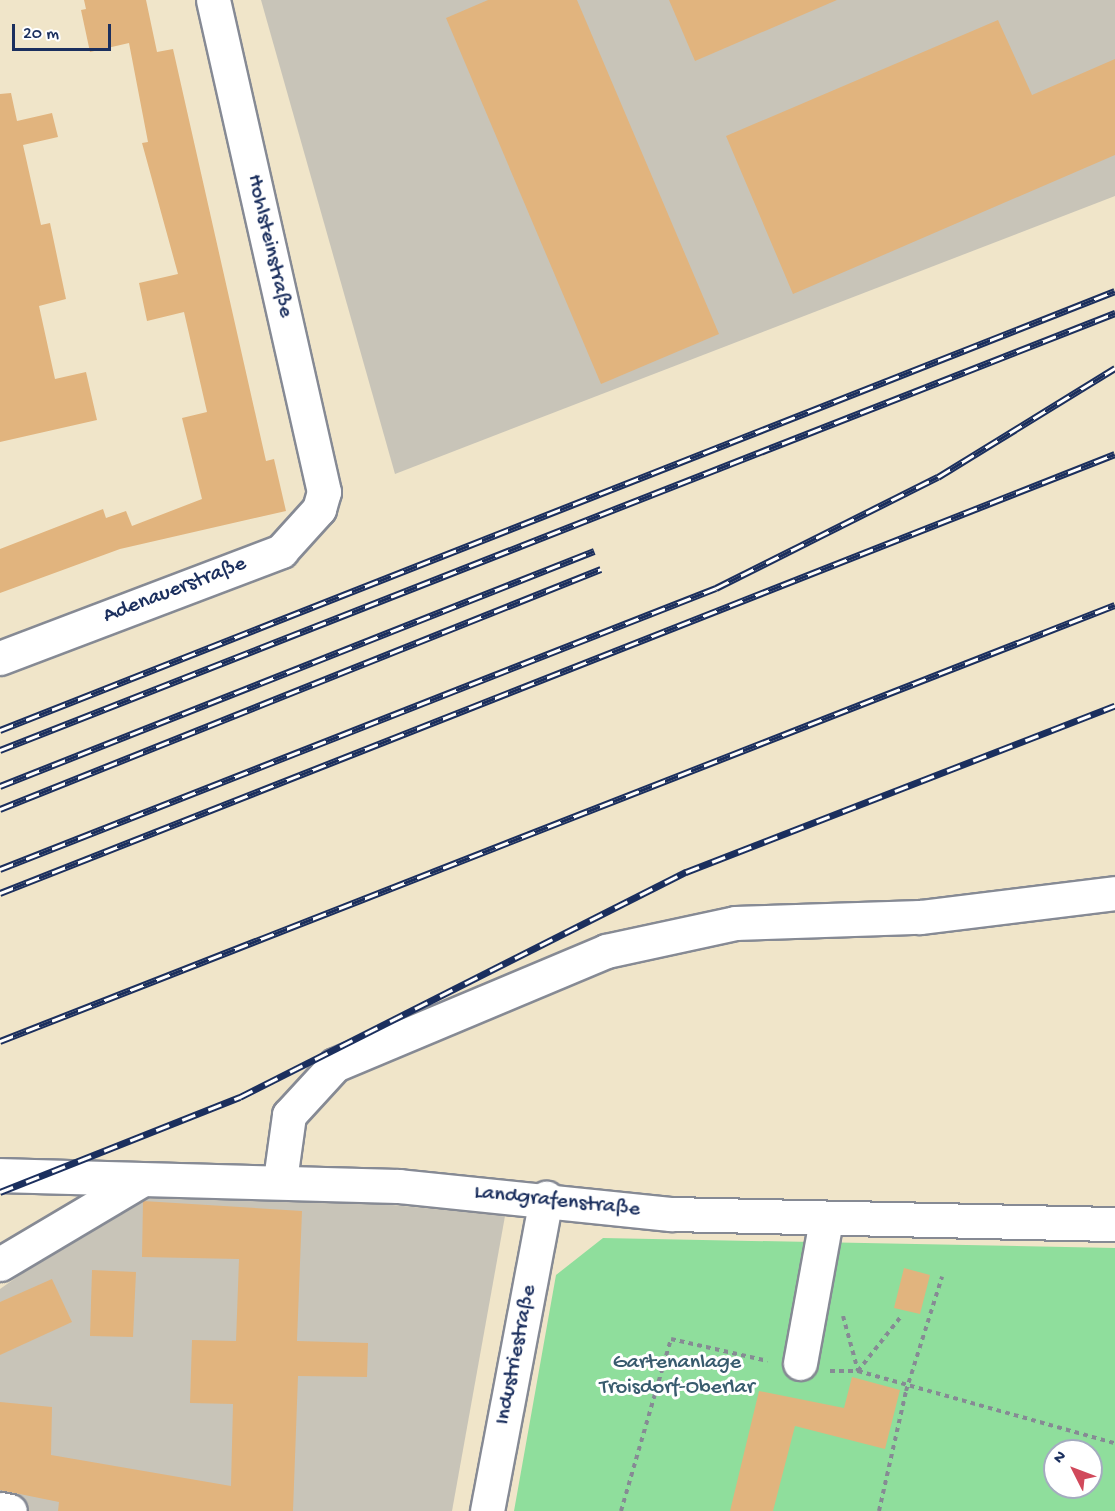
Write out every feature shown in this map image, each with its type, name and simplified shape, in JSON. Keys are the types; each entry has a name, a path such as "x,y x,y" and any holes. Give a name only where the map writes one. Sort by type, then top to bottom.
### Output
{"street":[{"name":"Hohlsteinstraße","path":"213,0 324,492"},
{"name":"Adenauerstraße","path":"0,658 281,551 310,524 324,492"},
{"path":"280,1180 289,1115 335,1065 606,951 735,923 920,917 1115,893"},
{"name":"Landgrafenstraße","path":"0,1176 140,1181 280,1180 546,1198 671,1214 826,1221 1115,1224"},
{"path":"0,1264 140,1181"},
{"name":"Industriestraße","path":"487,1511 546,1198"},
{"path":"800,1363 826,1221"},
{"path":"0,1509 10,1511"}],"path":[{"path":"879,1511 910,1387 942,1277"},
{"path":"841,1308 858,1371"},
{"path":"858,1371 902,1315"},
{"path":"621,1511 671,1339 779,1364 800,1363 844,1375 858,1371 1115,1443"}],"shaded area":[{"path":"261,0 1115,0 1115,196 395,474"},
{"path":"137,1193 291,1195 505,1216 452,1511 0,1511 0,1289"}],"green space":[{"name":"Gartenanlage Troisdorf-Oberlar","path":"603,1238 1115,1248 1115,1511 514,1511 556,1275"}],"building":[{"path":"84,0 146,0 157,52 173,49 266,461 274,459 286,511 120,549 0,593 0,549 103,509 106,518 126,511 132,526 202,499 182,418 207,412 184,312 147,321 139,283 178,274 142,143 148,142 129,43 90,52 81,10 86,9"},
{"path":"488,0 577,0 719,334 601,384 446,18"},
{"path":"669,0 837,0 695,61"},
{"path":"998,20 1032,95 1115,59 1115,155 793,294 726,136"},
{"path":"11,93 17,121 52,113 58,137 23,145 41,225 50,223 66,299 39,306 55,379 86,372 97,420 0,442 0,94"},
{"path":"143,1201 302,1211 297,1341 368,1343 367,1377 298,1376 293,1511 58,1511 59,1502 0,1490 0,1402 52,1407 51,1455 231,1486 233,1404 190,1403 192,1340 236,1341 239,1259 142,1257"},
{"path":"904,1268 930,1275 920,1314 894,1308"},
{"path":"92,1270 136,1272 133,1337 90,1336"},
{"path":"52,1279 72,1322 0,1355 0,1302"},
{"path":"852,1377 900,1390 885,1449 795,1426 773,1511 730,1511 759,1391 844,1408"}],"railway":[{"path":"0,730 1115,291"},
{"path":"0,750 1115,313"},
{"path":"0,869 716,588 938,477 1115,368"},
{"path":"0,893 1115,454"},
{"path":"0,786 594,551"},
{"path":"0,809 601,569"},
{"path":"0,1041 1115,605"},
{"path":"0,1192 240,1097 686,872 1115,706"}]}
